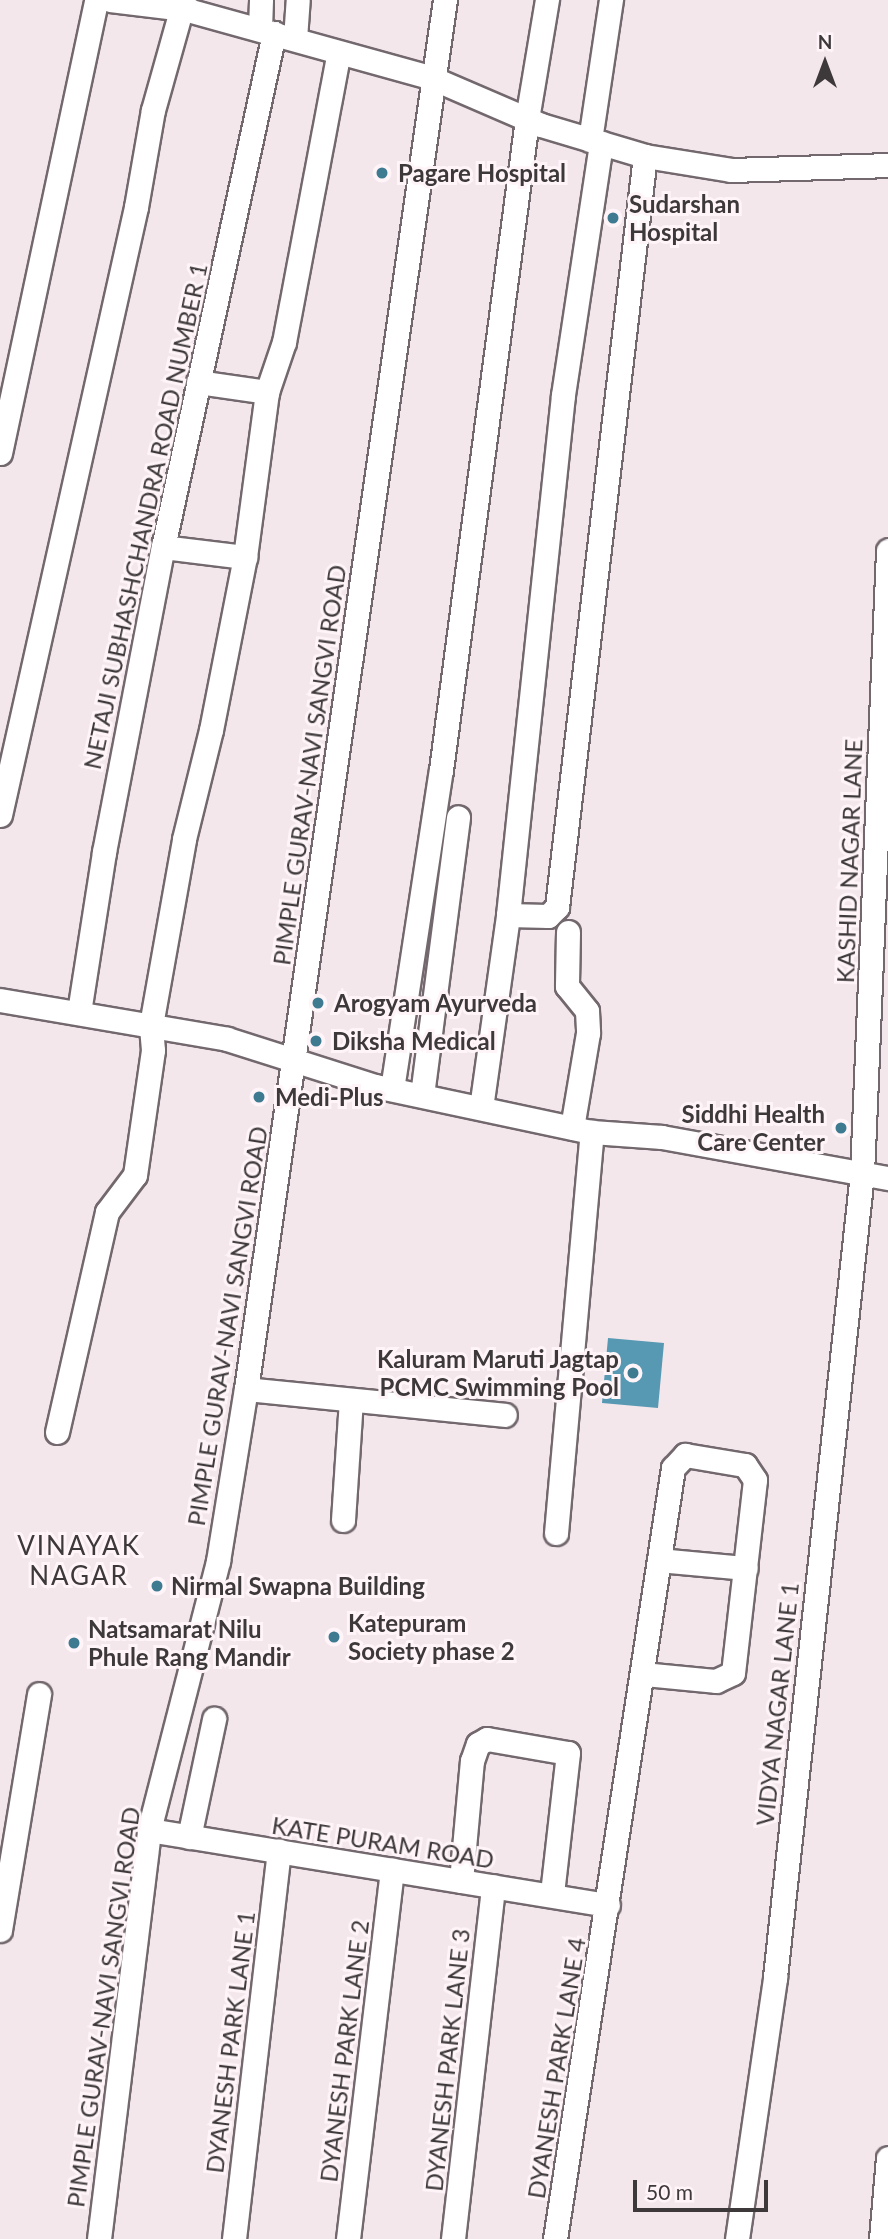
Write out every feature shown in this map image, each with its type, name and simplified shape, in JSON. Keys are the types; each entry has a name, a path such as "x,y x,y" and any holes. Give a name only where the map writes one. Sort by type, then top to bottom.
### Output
{"street":[{"path":"0,453 96,0"},
{"path":"110,0 223,10 276,34 338,55 432,78 527,119 645,156 732,170 888,165"},
{"path":"261,0 276,34"},
{"path":"276,34 298,0"},
{"name":"PIMPLE GURAV-NAVI SANGVI ROAD","path":"99,2239 149,1830 218,1561 246,1389 445,0"},
{"path":"392,1089 441,770 527,119 547,0"},
{"path":"481,1108 508,915 563,395 611,0"},
{"path":"0,815 136,207 153,110 184,5"},
{"name":"NETAJI SUBHASHCHANDRA ROAD NUMBER 1","path":"79,1012 104,852 163,547 276,34"},
{"path":"57,1432 107,1212 135,1175 153,1049 151,1025 190,805 211,730 245,557 267,392 284,342 338,55"},
{"path":"508,915 548,916 557,906 645,156"},
{"path":"198,382 267,392"},
{"path":"163,547 245,557"},
{"name":"KASHID NAGAR LANE","path":"862,1174 888,551"},
{"path":"422,1096 458,817"},
{"path":"556,1533 588,1032 587,1011 567,986 568,932"},
{"path":"1,1007 79,1012 227,1039 392,1089 582,1130 662,1136 888,1178"},
{"name":"VIDYA NAGAR LANE 1","path":"737,2239 775,1977 862,1174"},
{"path":"246,1389 505,1415"},
{"path":"343,1520 351,1400"},
{"name":"DYANESH PARK LANE 4","path":"555,2239 673,1468 677,1460 698,1455 744,1465 752,1472 746,1568"},
{"path":"643,1674 716,1681 733,1673 746,1568 659,1560"},
{"path":"0,1930 39,1694"},
{"path":"190,1837 214,1719"},
{"path":"461,1881 472,1761 478,1744 487,1739 499,1740 568,1754 552,1894"},
{"name":"KATE PURAM ROAD","path":"149,1830 608,1905"},
{"name":"DYANESH PARK LANE 1","path":"234,2239 279,1852"},
{"name":"DYANESH PARK LANE 2","path":"348,2239 392,1870"},
{"name":"DYANESH PARK LANE 3","path":"453,2239 493,1886"},
{"path":"881,2239 888,2158"}],"water":[{"name":"Kaluram Maruti Jagtap PCMC Swimming Pool","path":"608,1338 664,1343 658,1408 602,1403"}],"place":[{"name":"Pagare Hospital","path":"382,173"},
{"name":"Sudarshan Hospital","path":"613,218"},
{"name":"Arogyam Ayurveda","path":"318,1003"},
{"name":"Diksha Medical","path":"316,1041"},
{"name":"Medi-Plus","path":"259,1097"},
{"name":"Siddhi Health Care Center","path":"841,1128"},
{"name":"Kaluram Maruti Jagtap PCMC Swimming Pool","path":"633,1373"},
{"name":"Nirmal Swapna Building","path":"157,1586"},
{"name":"Katepuram Society phase 2","path":"334,1637"},
{"name":"Natsamarat Nilu Phule Rang Mandir","path":"74,1643"}],"district":[{"name":"VINAYAK NAGAR","path":"79,1561"}]}
